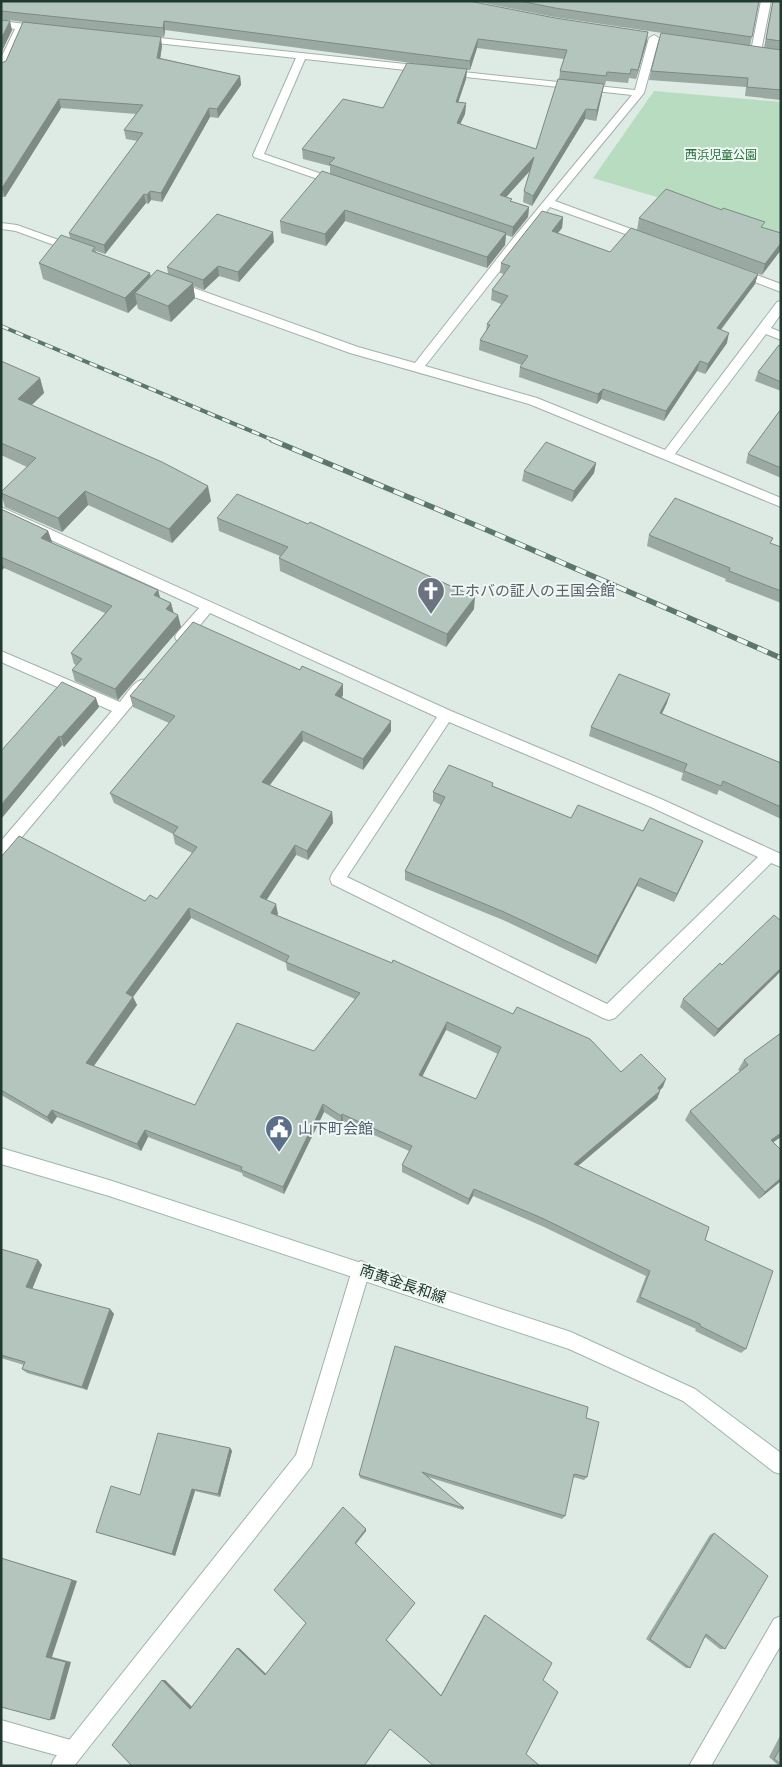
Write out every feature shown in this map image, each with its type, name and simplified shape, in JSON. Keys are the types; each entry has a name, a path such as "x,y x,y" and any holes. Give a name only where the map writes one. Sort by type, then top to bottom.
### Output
{"street":[{"path":"756,51 766,1"},
{"path":"1,24 49,30"},
{"path":"1,69 20,26"},
{"path":"127,38 639,93"},
{"path":"418,368 510,242 549,203 639,93 654,38"},
{"path":"302,56 258,155 350,186"},
{"path":"549,203 660,244"},
{"path":"1,226 17,228 83,252"},
{"path":"725,267 781,288"},
{"path":"167,282 354,350 533,401 781,504"},
{"path":"667,456 781,305"},
{"path":"764,329 781,336"},
{"path":"1,512 446,715 656,803 775,859 609,1013 337,879 446,715"},
{"path":"171,650 208,606"},
{"path":"1,656 122,709"},
{"path":"1,852 153,672"},
{"name":"南黄金長和線","path":"1,1156 109,1188 571,1341 689,1395 781,1465"},
{"path":"1,1730 67,1758 304,1460 361,1270"},
{"path":"699,1766 781,1626"}],"green space":[{"name":"西浜児童公園","path":"654,91 781,102 781,234 593,178"}],"building":[{"path":"1,1 469,1 555,18 648,32 638,70 631,69 630,74 607,72 606,76 560,71 567,50 478,39 470,61 164,21 163,28 1,11"},
{"path":"520,1 759,1 752,37 555,8"},
{"path":"773,1 781,1 781,41 766,39"},
{"path":"1,20 10,21 1,39"},
{"path":"23,22 161,37 157,58 240,76 217,109 209,108 161,193 150,191 147,195 144,194 104,245 69,233 143,133 124,130 143,105 59,99 1,188 1,63 6,61"},
{"path":"661,33 781,50 781,90 747,87 748,78 651,71"},
{"path":"407,63 467,69 456,102 466,103 457,123 536,149 558,79 604,84 597,110 586,109 533,196 524,191 534,157 500,195 512,199 510,201 529,207 513,227 329,164 335,158 302,149 343,99 383,108"},
{"path":"322,171 506,233 487,257 345,210 325,234 280,221"},
{"path":"666,189 722,210 723,208 765,222 761,227 781,233 781,243 765,264 639,218"},
{"path":"542,211 563,217 552,231 610,252 631,228 758,274 717,328 729,333 708,364 700,361 666,411 603,389 598,394 520,367 528,356 480,340 490,325 487,324 508,296 492,290 510,266 501,263"},
{"path":"217,214 273,232 238,272 218,266 203,280 167,267"},
{"path":"61,235 95,247 92,251 150,273 125,298 39,263"},
{"path":"157,270 193,283 168,306 135,293"},
{"path":"779,345 781,346 781,382 758,372"},
{"path":"1,361 40,378 18,399 162,462 208,486 169,529 85,491 58,518 1,493 36,458 1,443"},
{"path":"781,409 781,468 748,454"},
{"path":"546,442 596,463 574,491 524,471"},
{"path":"237,494 308,524 310,522 475,597 447,634 279,558 288,547 217,518"},
{"path":"675,498 773,538 770,543 781,547 781,591 729,571 730,568 649,535"},
{"path":"1,509 48,531 41,538 158,590 154,595 171,603 166,609 178,615 115,689 72,670 82,659 71,653 112,606 1,557"},
{"path":"193,622 300,670 302,666 343,684 335,695 391,721 363,759 302,731 262,782 332,812 307,851 295,845 260,897 276,904 271,913 392,963 393,960 513,1014 517,1007 590,1039 621,1072 641,1054 666,1079 658,1088 660,1091 574,1164 709,1227 705,1240 773,1271 746,1349 700,1326 700,1324 640,1297 650,1271 544,1219 474,1189 469,1199 402,1165 412,1146 342,1114 341,1116 323,1104 283,1187 241,1170 242,1167 145,1130 137,1144 52,1110 47,1117 1,1090 1,857 19,836 145,901 150,895 157,899 197,847 173,834 178,827 110,793 175,716 130,696","holes":["189,908 289,956 286,962 360,993 314,1051 237,1023 195,1105 86,1063 133,997 126,993","447,1022 501,1047 476,1099 419,1075"]},
{"path":"619,674 670,694 660,713 781,763 781,807 723,781 721,786 684,771 687,764 591,727"},
{"path":"62,682 96,698 61,737 59,736 1,805 1,751"},
{"path":"449,765 493,783 492,786 571,818 578,805 643,831 650,818 703,841 677,894 640,878 598,956 504,912 405,871 445,797 433,792"},
{"path":"774,915 781,921 781,968 718,1029 683,999"},
{"path":"781,1033 781,1133 771,1140 781,1150 781,1178 765,1192 690,1111 748,1065 744,1060"},
{"path":"1,1249 38,1260 26,1287 110,1309 82,1387 22,1369 25,1362 1,1355"},
{"path":"395,1346 588,1407 586,1418 599,1422 587,1477 574,1474 565,1516 422,1472 464,1508 359,1475"},
{"path":"158,1433 230,1448 218,1494 192,1489 172,1554 96,1532 111,1486 140,1495"},
{"path":"343,1507 366,1529 355,1543 415,1603 386,1640 441,1696 485,1615 552,1663 543,1680 558,1692 526,1754 540,1766 434,1766 390,1729 364,1766 132,1766 112,1745 162,1680 190,1709 237,1648 265,1675 306,1623 274,1590"},
{"path":"714,1533 768,1576 725,1649 706,1634 690,1668 650,1639"},
{"path":"1,1558 72,1580 46,1657 66,1662 50,1720 1,1707"},
{"path":"781,1747 781,1764 774,1759"}],"railway":[{"path":"1,326 275,441"},
{"path":"272,440 487,530 781,658"}],"place":[{"name":"エホバの証人の王国会館","path":"431,615"},
{"name":"山下町会館","path":"279,1153"}]}
